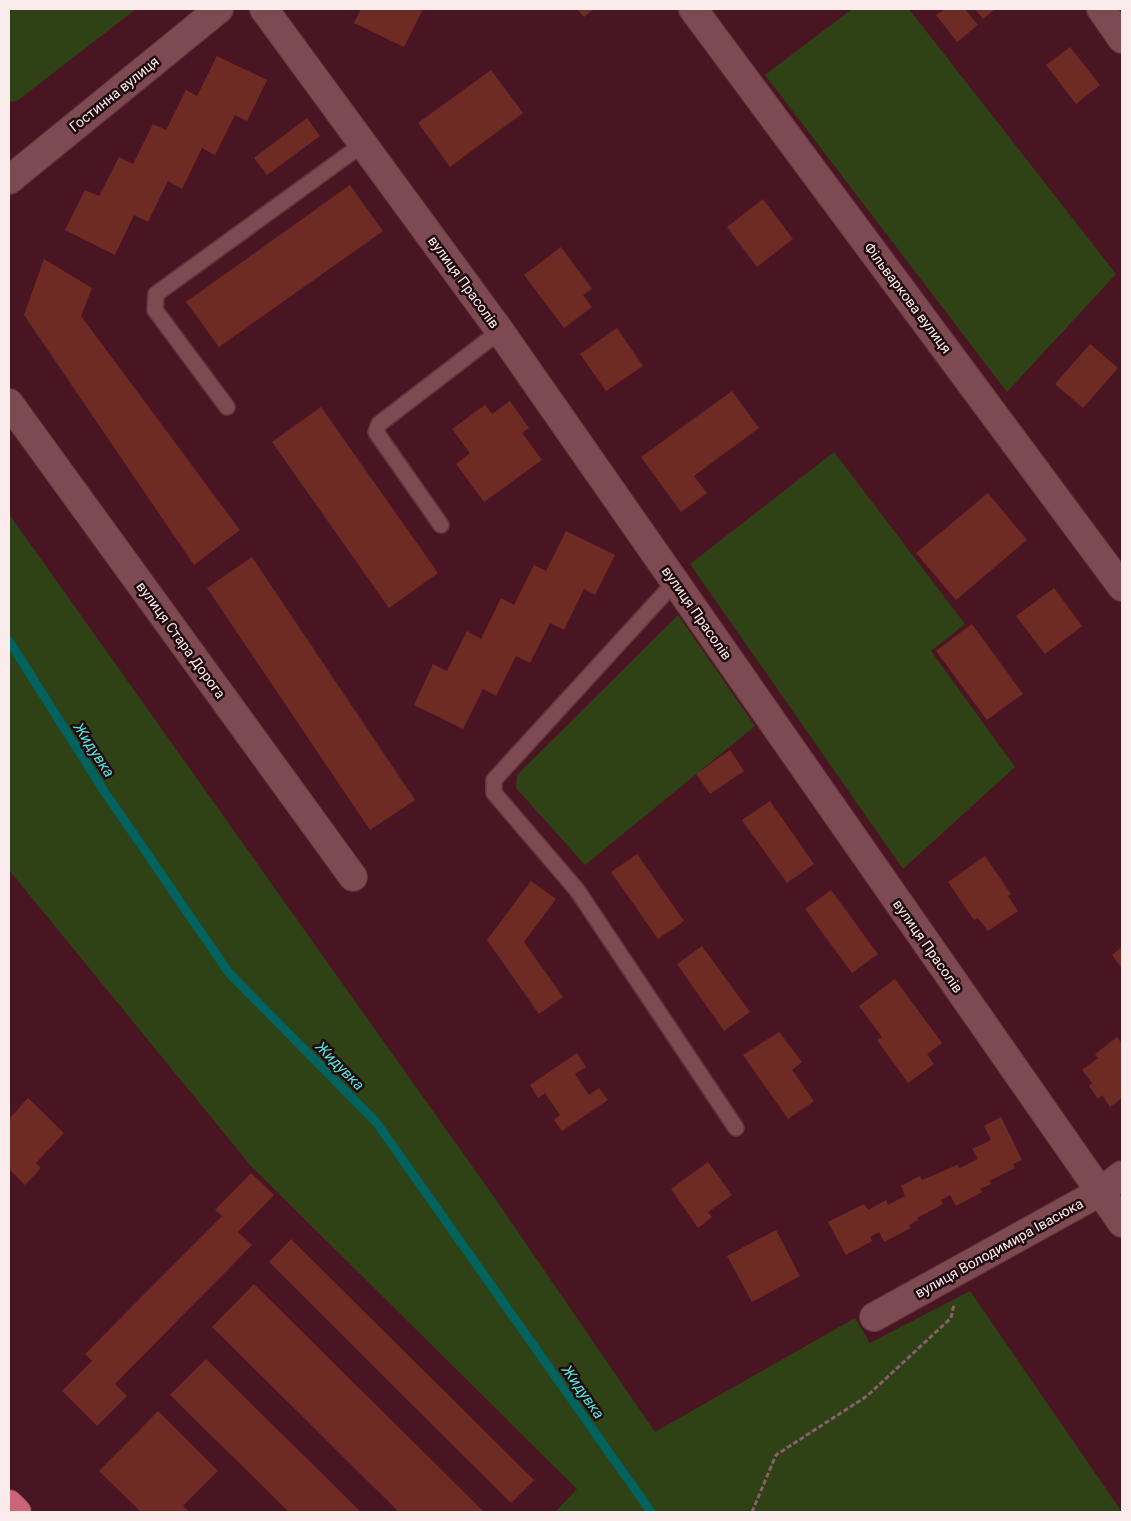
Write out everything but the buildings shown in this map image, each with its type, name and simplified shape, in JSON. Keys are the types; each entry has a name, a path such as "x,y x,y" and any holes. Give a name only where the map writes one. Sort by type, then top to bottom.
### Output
{"main road":[{"path":"9,1504 17,1512"}],"street":[{"name":"Гостинна вулиця","path":"9,180 219,9"},
{"name":"вулиця Прасолів","path":"264,9 500,331 1122,1223"},
{"name":"Фільваркова вулиця","path":"693,9 1122,587"},
{"path":"1101,9 1122,39"},
{"name":"вулиця Стара Дорога","path":"9,403 353,877"},
{"name":"вулиця Володимира Івасюка","path":"874,1318 1100,1192 1122,1175"}],"lane":[{"path":"228,407 155,310 156,294 363,144"},
{"path":"441,525 376,432 379,424 500,331"},
{"path":"675,582 494,780 494,793 577,890 736,1128"}],"path":[{"path":"752,1512 776,1455 867,1396 951,1318 962,1269"}],"green space":[{"path":"9,9 136,9 17,101 9,102"},
{"path":"852,9 909,9 1116,274 1007,392 765,75"},
{"path":"834,452 965,624 931,651 1015,767 903,869 690,564"},
{"path":"9,514 494,1197 655,1432 855,1318 870,1343 970,1291 1122,1512 555,1512 577,1489 251,1166 9,870"},
{"path":"678,615 755,726 585,865 516,788 517,775"}],"waterway":[{"name":"Жидувка","path":"9,641 104,791 229,973 376,1122 651,1512"}]}
